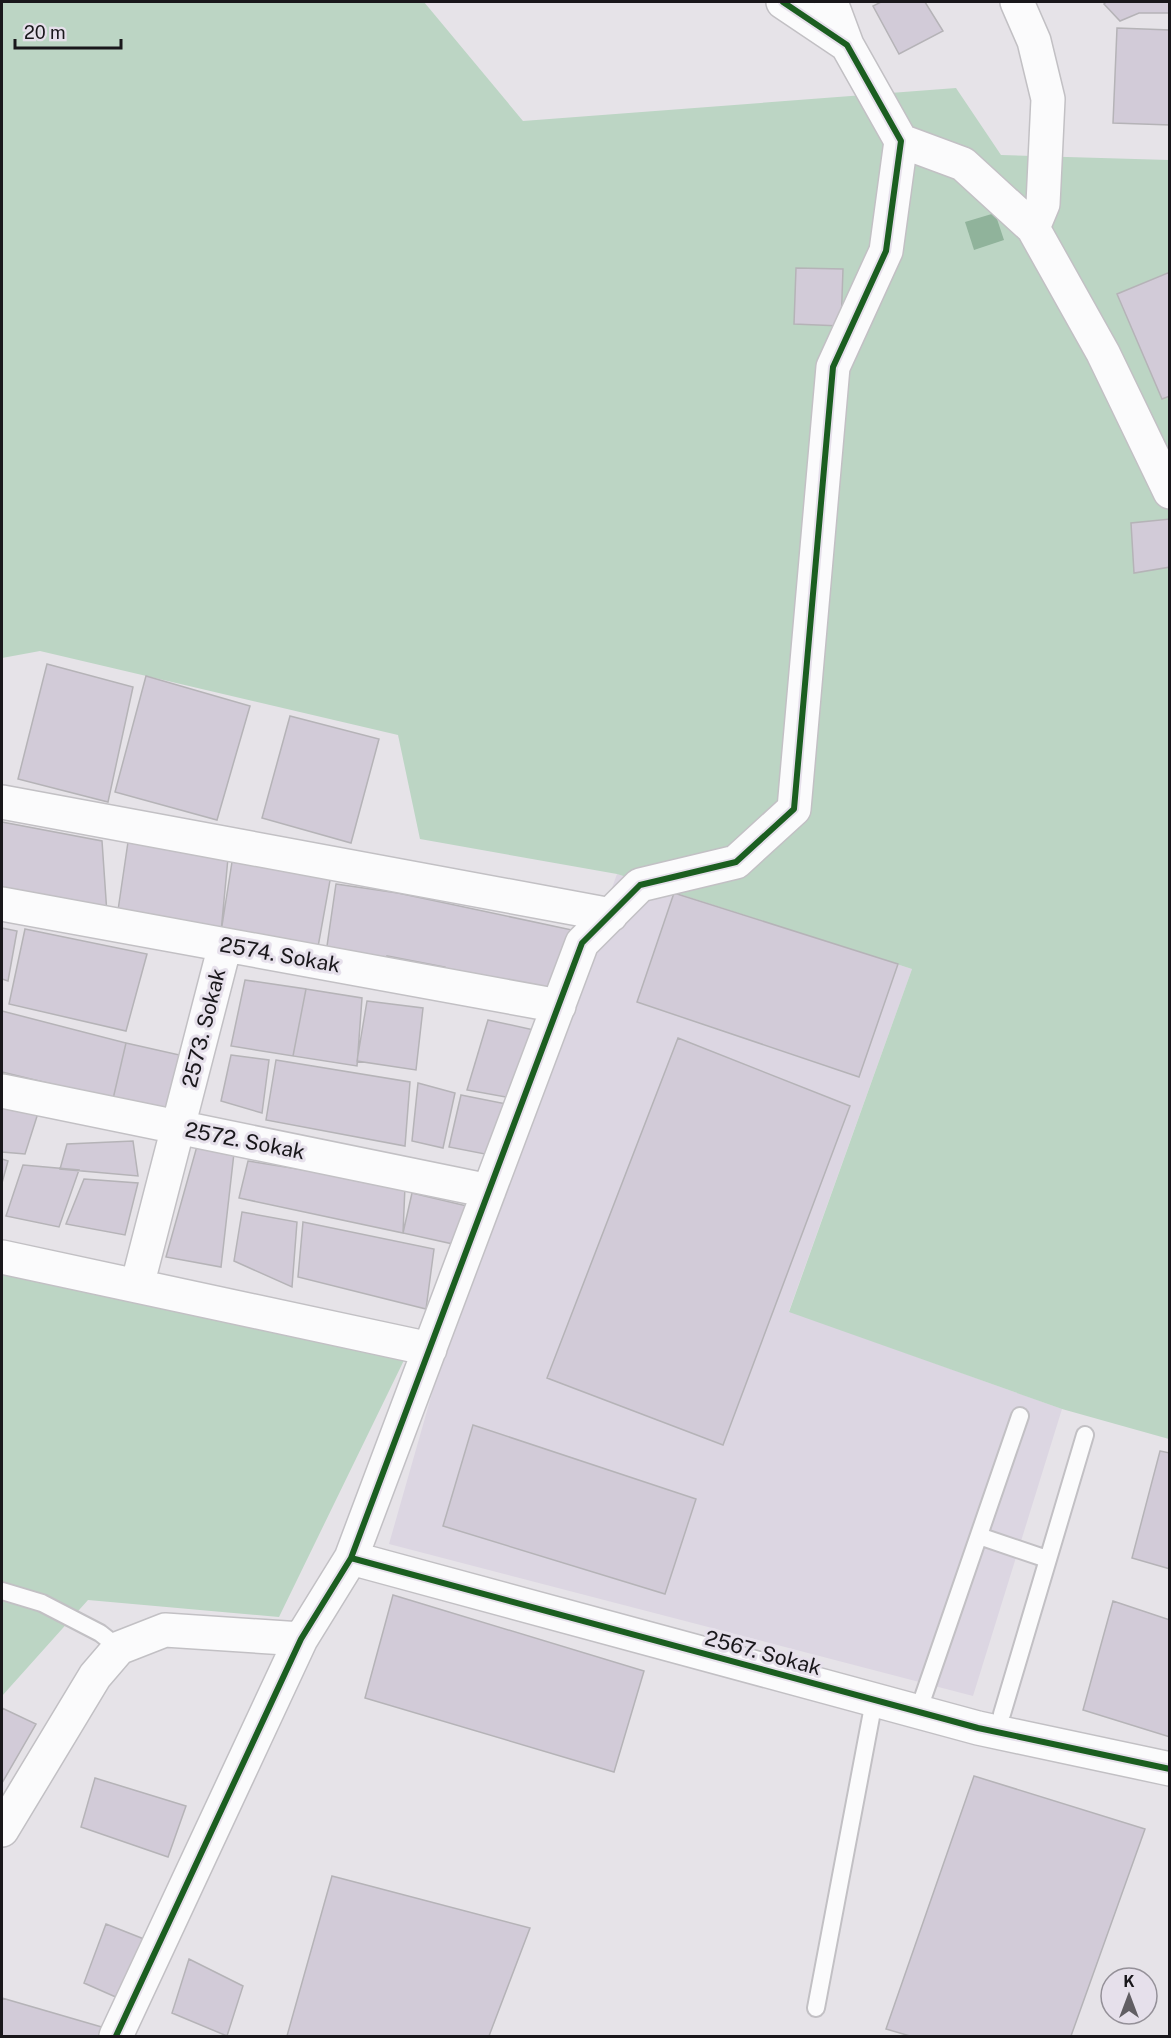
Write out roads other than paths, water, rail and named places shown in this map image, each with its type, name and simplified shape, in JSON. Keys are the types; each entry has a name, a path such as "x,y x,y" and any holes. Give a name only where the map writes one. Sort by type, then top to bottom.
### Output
{"street":[{"path":"783,2 848,45"},
{"path":"117,2037 302,1639 351,1558 582,943 640,885 736,862 794,809 833,367 886,252 901,141 848,45 831,2"},
{"path":"1017,2 1034,41 1048,99 1042,204 1033,228"},
{"path":"901,141 963,164 1033,228 1103,353 1170,492"},
{"path":"2,802 611,915"},
{"name":"2574. Sokak","path":"2,904 559,1006"},
{"name":"2573. Sokak","path":"137,1286 225,945"},
{"name":"2572. Sokak","path":"2,1091 489,1191"},
{"path":"2,1257 430,1348"},
{"name":"2567. Sokak","path":"351,1558 978,1728 1170,1769"},
{"path":"2,1830 95,1676 120,1648 165,1630 302,1639"}],"lane":[{"path":"918,1712 1020,1416"},
{"path":"1002,1714 1085,1435"},
{"path":"979,1536 1047,1559"},
{"path":"2,1591 42,1603 100,1634 120,1648"},
{"path":"816,2008 874,1701"}]}
